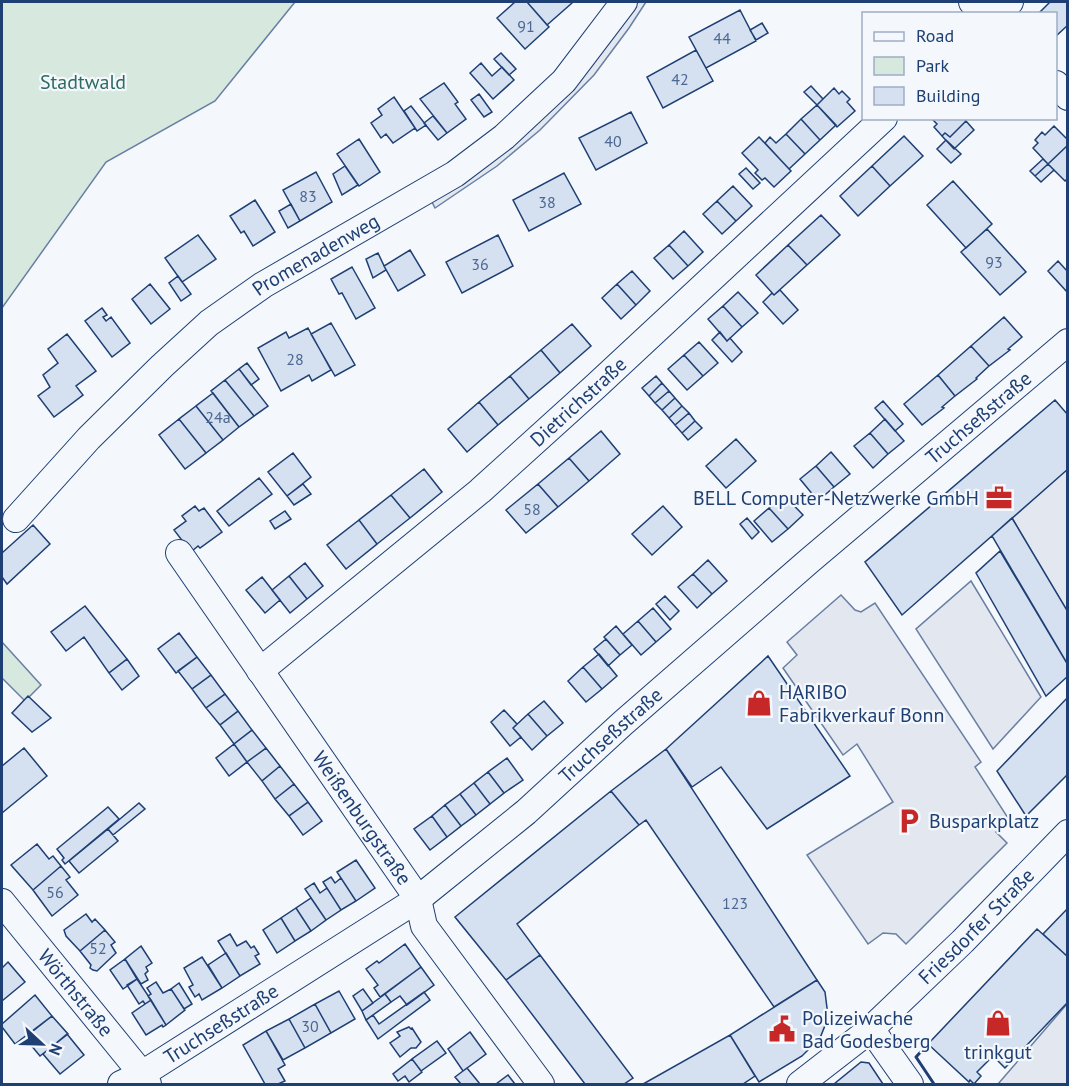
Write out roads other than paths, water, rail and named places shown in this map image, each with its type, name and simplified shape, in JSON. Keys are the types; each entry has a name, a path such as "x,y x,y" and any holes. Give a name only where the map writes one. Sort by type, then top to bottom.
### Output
{"street":[{"name":"Promenadenweg","path":"16,519 89,438 208,323 263,285 455,174 504,137 564,81 624,2"},
{"path":"972,2 984,12"},
{"path":"1057,85 1068,97"},
{"name":"Dietrichstraße","path":"260,671 480,491 882,120"},
{"name":"Truchseßstraße","path":"137,1081 418,899 526,812 623,723 809,561 1068,342"},
{"name":"Weißenburgstraße","path":"179,553 418,899 424,926 541,1084"},
{"name":"Friesdorfer Straße","path":"800,1084 871,1029 1068,833"},
{"name":"Wörthstraße","path":"2,902 137,1081"},
{"path":"871,1029 910,1084"}],"place":[{"name":"BELL Computer-Netzwerke GmbH","path":"999,498"},
{"name":"HARIBO Fabrikverkauf Bonn","path":"759,703"},
{"name":"Busparkplatz","path":"909,821"},
{"name":"trinkgut","path":"998,1023"},
{"name":"Polizeiwache Bad Godesberg","path":"782,1029"}],"park label":[{"name":"Stadtwald","path":"83,82"}]}
